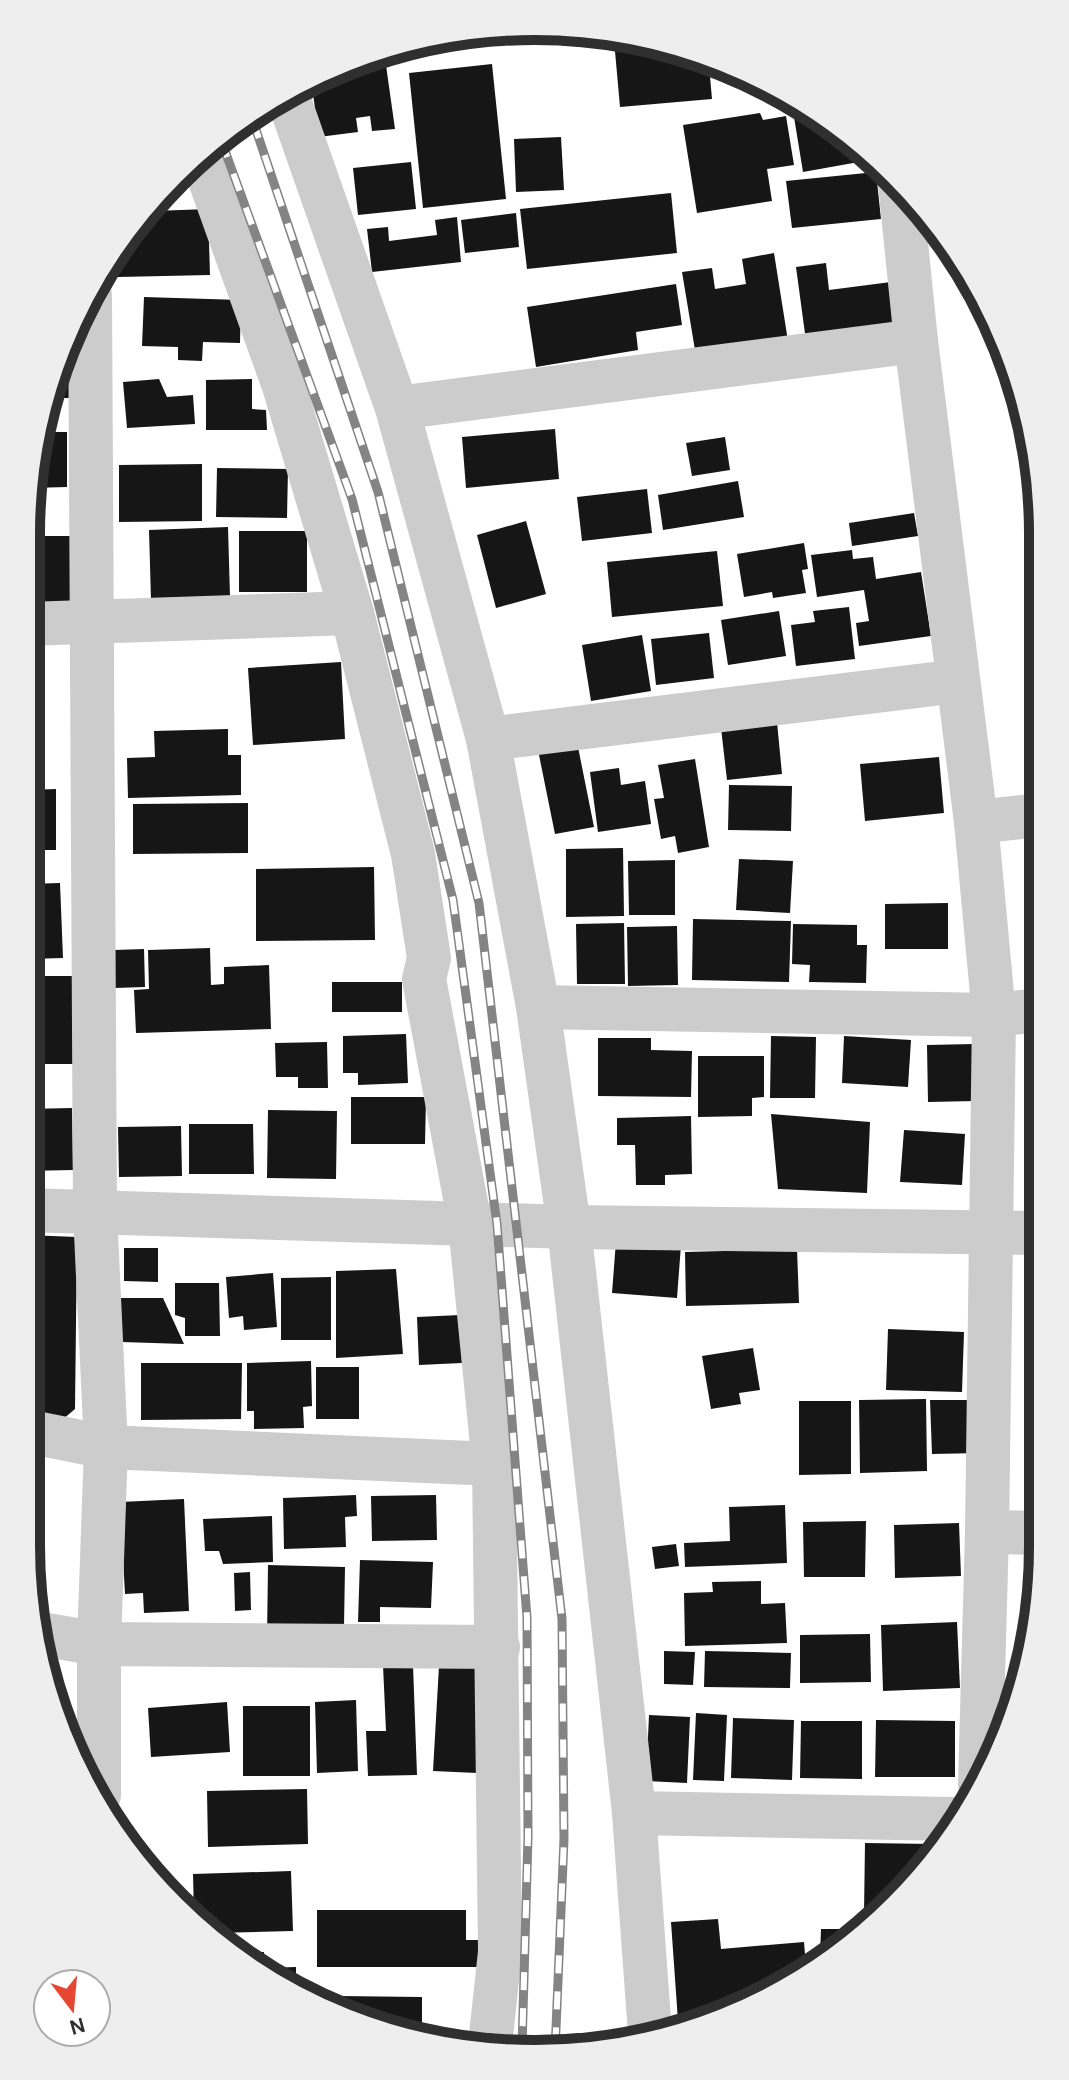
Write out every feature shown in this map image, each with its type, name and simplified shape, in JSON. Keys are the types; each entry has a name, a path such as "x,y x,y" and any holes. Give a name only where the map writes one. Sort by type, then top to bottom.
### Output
{"street":[{"path":"290,104 397,408 488,739 538,1007 569,1227 634,1813 649,2026"},
{"path":"205,166 284,386 352,613 413,854 429,958 424,979 470,1224 494,1464 500,1952 491,2038"},
{"path":"902,204 916,341 976,822 994,1015 981,1758"},
{"path":"90,318 95,1212 106,1447 99,1644 99,1779"},
{"path":"397,408 916,341"},
{"path":"40,624 352,613"},
{"path":"488,739 958,681"},
{"path":"976,822 1029,816"},
{"path":"538,1007 994,1015 1029,1011"},
{"path":"40,1210 569,1227 1029,1233"},
{"path":"40,1434 106,1447 494,1464"},
{"path":"987,1532 1029,1533"},
{"path":"49,1635 99,1644 498,1647"},
{"path":"634,1813 947,1819"}],"building":[{"path":"615,47 662,57 710,72 712,99 620,107"},
{"path":"386,63 395,129 372,131 370,116 356,118 358,132 319,137 313,93"},
{"path":"492,64 506,199 423,208 409,73"},
{"path":"760,113 763,120 786,116 794,165 767,169 772,201 697,213 683,125"},
{"path":"794,117 809,123 860,162 803,172"},
{"path":"561,137 564,190 516,192 514,139"},
{"path":"411,162 416,209 358,215 353,168"},
{"path":"871,173 877,178 881,219 792,228 786,181"},
{"path":"671,193 677,253 527,269 520,209"},
{"path":"208,209 210,275 118,277 118,269 123,260 161,211"},
{"path":"516,213 519,247 465,253 461,220"},
{"path":"457,217 461,262 372,272 367,229 388,227 389,241 437,235 435,220"},
{"path":"774,253 788,341 696,356 682,272 712,268 715,289 746,284 742,259"},
{"path":"826,263 829,290 891,282 897,328 806,341 796,267"},
{"path":"676,284 682,325 636,332 638,350 536,367 527,307"},
{"path":"144,297 241,300 240,343 203,342 202,361 178,360 178,347 142,346"},
{"path":"69,369 70,398 60,398"},
{"path":"159,379 167,397 193,395 195,424 127,428 123,382"},
{"path":"252,379 252,409 266,410 267,430 206,430 206,380"},
{"path":"555,429 559,479 466,488 462,437"},
{"path":"51,432 67,432 67,487 42,488"},
{"path":"725,437 730,470 692,476 686,443"},
{"path":"202,464 202,521 119,522 119,465"},
{"path":"217,468 288,469 287,518 216,517"},
{"path":"738,481 744,517 663,530 658,495"},
{"path":"647,489 652,533 582,541 577,497"},
{"path":"914,513 918,536 852,546 849,523"},
{"path":"526,521 546,594 496,608 477,535"},
{"path":"228,527 230,597 151,600 149,530"},
{"path":"239,531 307,531 307,592 239,592"},
{"path":"40,536 73,536 73,604 40,604"},
{"path":"804,543 808,569 802,570 806,593 773,598 772,592 744,597 737,554"},
{"path":"852,550 853,559 873,557 876,579 921,572 931,636 859,646 856,623 869,621 864,590 817,597 811,555"},
{"path":"717,551 723,606 612,617 607,562"},
{"path":"849,607 855,659 796,666 791,625 815,622 813,611"},
{"path":"779,611 786,656 728,665 721,620"},
{"path":"709,633 714,678 656,685 651,639"},
{"path":"642,635 651,691 591,701 582,645"},
{"path":"341,662 345,739 253,745 248,668"},
{"path":"777,722 782,774 727,780 721,728"},
{"path":"228,729 228,755 241,755 241,795 128,798 127,758 155,757 154,731"},
{"path":"577,742 594,827 555,834 538,750"},
{"path":"939,757 944,813 865,821 860,764"},
{"path":"695,759 709,847 678,853 675,836 661,839 654,799 664,798 658,765"},
{"path":"619,768 621,785 645,781 651,824 598,832 590,772"},
{"path":"729,785 792,786 791,831 728,830"},
{"path":"56,789 56,850 40,850 40,790"},
{"path":"248,803 248,853 133,854 133,804"},
{"path":"623,848 624,916 566,917 566,849"},
{"path":"739,859 793,861 790,913 736,910"},
{"path":"675,860 675,915 629,915 628,861"},
{"path":"374,867 375,940 256,941 256,869"},
{"path":"60,883 63,958 40,959 40,884"},
{"path":"948,903 948,949 885,949 885,904"},
{"path":"693,919 791,921 789,982 692,980"},
{"path":"624,923 625,984 577,984 576,924"},
{"path":"793,924 857,925 857,945 867,945 866,983 809,982 810,965 792,964"},
{"path":"677,926 678,985 628,986 627,927"},
{"path":"210,948 211,985 224,984 224,967 269,965 271,1029 136,1033 134,990 149,989 148,950"},
{"path":"144,949 145,987 114,988 114,950"},
{"path":"40,976 77,976 76,1064 40,1064"},
{"path":"332,982 402,982 402,1012 332,1012"},
{"path":"406,1034 408,1083 358,1085 358,1073 343,1073 343,1036"},
{"path":"771,1036 816,1037 815,1098 770,1098"},
{"path":"844,1036 911,1040 908,1087 842,1083"},
{"path":"598,1038 651,1038 651,1050 692,1051 691,1097 598,1096"},
{"path":"327,1042 328,1088 298,1088 298,1077 276,1077 275,1043"},
{"path":"974,1044 975,1101 928,1102 927,1045"},
{"path":"698,1056 764,1056 764,1097 752,1098 752,1116 698,1117"},
{"path":"351,1097 426,1097 425,1144 351,1144"},
{"path":"72,1108 73,1170 40,1171 40,1109"},
{"path":"268,1110 337,1111 336,1179 267,1178"},
{"path":"771,1114 870,1122 867,1193 778,1189"},
{"path":"691,1116 692,1174 665,1175 665,1185 636,1185 635,1145 617,1145 617,1118"},
{"path":"189,1124 253,1124 254,1174 189,1174"},
{"path":"181,1126 182,1176 119,1177 118,1127"},
{"path":"904,1130 965,1134 962,1185 900,1182"},
{"path":"40,1236 77,1237 75,1409 56,1425 40,1421"},
{"path":"616,1241 681,1245 677,1298 612,1293"},
{"path":"124,1248 158,1248 158,1282 124,1281"},
{"path":"797,1249 799,1303 686,1306 685,1252"},
{"path":"396,1269 403,1354 336,1358 336,1271"},
{"path":"273,1273 277,1327 244,1330 243,1316 229,1318 226,1277"},
{"path":"331,1277 331,1340 281,1340 281,1278"},
{"path":"175,1283 219,1283 220,1336 185,1336 185,1318 175,1315"},
{"path":"120,1298 163,1298 184,1344 122,1342"},
{"path":"460,1315 462,1363 419,1365 417,1317"},
{"path":"888,1329 964,1332 962,1392 886,1390"},
{"path":"753,1348 760,1390 739,1393 741,1404 711,1409 702,1356"},
{"path":"311,1361 312,1406 303,1407 304,1428 254,1429 254,1411 247,1411 247,1363"},
{"path":"141,1363 242,1363 241,1419 141,1420"},
{"path":"316,1367 359,1367 359,1419 316,1419"},
{"path":"926,1399 927,1471 860,1473 859,1400"},
{"path":"930,1400 980,1400 981,1453 932,1454"},
{"path":"799,1401 851,1401 851,1474 799,1475"},
{"path":"356,1495 357,1516 345,1517 346,1547 284,1549 283,1498"},
{"path":"436,1495 437,1540 372,1541 371,1496"},
{"path":"184,1499 189,1611 144,1613 143,1593 125,1594 120,1502"},
{"path":"785,1505 787,1563 685,1567 684,1543 730,1541 729,1507"},
{"path":"272,1516 273,1562 223,1564 219,1551 205,1551 203,1519"},
{"path":"866,1521 865,1577 804,1577 803,1522"},
{"path":"959,1523 961,1576 895,1578 894,1525"},
{"path":"676,1544 679,1566 655,1569 652,1547"},
{"path":"360,1560 433,1562 431,1608 380,1607 380,1622 358,1622"},
{"path":"268,1565 345,1567 344,1626 267,1639"},
{"path":"250,1572 251,1610 235,1611 234,1573"},
{"path":"761,1581 761,1604 785,1603 787,1643 685,1646 684,1593 713,1592 712,1582"},
{"path":"957,1622 960,1688 883,1691 881,1625"},
{"path":"870,1634 871,1682 800,1683 800,1635"},
{"path":"664,1651 695,1652 693,1685 664,1684"},
{"path":"705,1651 791,1653 790,1688 704,1687"},
{"path":"383,1665 413,1665 417,1775 368,1776 366,1731 386,1731"},
{"path":"439,1666 483,1668 477,1773 433,1771"},
{"path":"356,1700 358,1771 317,1773 315,1702"},
{"path":"227,1702 230,1752 151,1757 148,1708"},
{"path":"243,1706 310,1706 310,1776 243,1776"},
{"path":"696,1713 727,1715 724,1781 693,1780"},
{"path":"649,1715 690,1717 687,1783 646,1781"},
{"path":"733,1718 794,1720 792,1780 731,1778"},
{"path":"876,1720 955,1721 955,1777 875,1777"},
{"path":"801,1721 862,1721 862,1779 800,1778"},
{"path":"89,1726 89,1760 78,1735 75,1727"},
{"path":"307,1789 308,1844 208,1847 207,1791"},
{"path":"865,1843 929,1844 906,1872 864,1913"},
{"path":"291,1871 293,1931 227,1933 194,1903 193,1874"},
{"path":"317,1910 466,1910 466,1940 480,1940 481,1967 317,1967"},
{"path":"718,1919 721,1949 804,1942 805,1959 753,1989 678,2018 671,1922"},
{"path":"821,1929 847,1929 836,1938 820,1949"},
{"path":"253,1952 264,1952 264,1960"},
{"path":"296,1967 296,1979 277,1968"},
{"path":"338,1996 422,1997 422,2026 376,2014 338,1999"}],"railway":[{"path":"255,127 378,492 479,903 562,1619 564,1839 556,2039"},
{"path":"224,149 352,499 453,900 497,1224 527,1618 528,1837 522,2040"}]}
